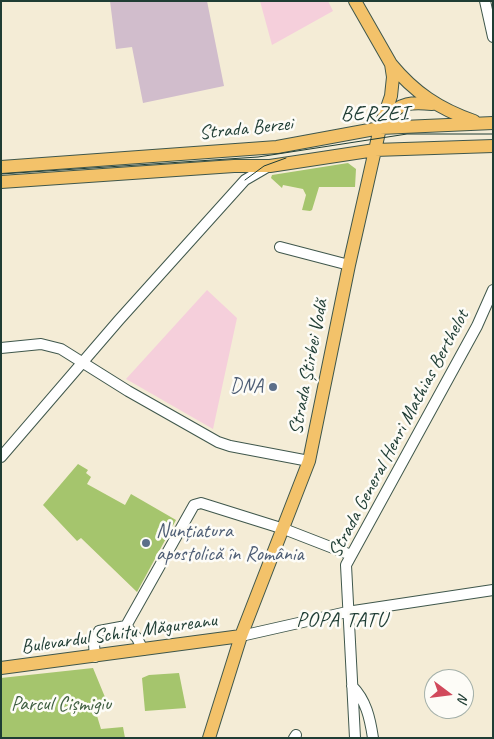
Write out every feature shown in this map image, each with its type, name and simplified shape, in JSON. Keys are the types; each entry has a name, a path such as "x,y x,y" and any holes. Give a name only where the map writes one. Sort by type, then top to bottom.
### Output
{"main road":[{"name":"Strada Știrbei Vodă","path":"209,738 241,636 309,461 349,264 380,128 391,96 393,77 391,64 355,1"},
{"path":"391,64 411,87 435,105 479,123"},
{"path":"380,128 400,106 411,103 435,105"},
{"name":"Strada Berzei","path":"1,167 277,147 380,128 493,123"},
{"name":"Strada Berzei","path":"1,182 270,166 376,150 493,146"},
{"name":"Bulevardul Schitu Măgureanu","path":"1,668 95,657 241,636"}],"street":[{"path":"488,5 493,37"},
{"path":"241,150 246,157 245,180"},
{"path":"1,457 83,361 245,180 270,166"},
{"path":"280,246 349,264"},
{"name":"Strada General Henri Mathias Berthelot","path":"355,738 345,570 351,554 477,326 493,290"},
{"path":"1,348 41,344 52,346 83,361 128,391 218,442 236,448 309,461"},
{"path":"126,626 194,505 201,503 284,529 351,554"},
{"path":"241,636 347,612 493,590"},
{"path":"126,626 137,638 143,650"},
{"path":"95,657 94,644 99,631 126,626"},
{"name":"Strada General Henri Mathias Berthelot","path":"352,686 359,693 367,711 373,738"}],"shaded area":[{"path":"110,1 207,1 224,86 143,103 132,47 116,49"},
{"path":"260,1 328,1 333,11 272,45"},
{"path":"207,290 237,318 213,429 126,379"}],"green space":[{"path":"348,163 356,169 355,187 319,187 312,210 310,211 302,210 306,195 303,189 283,185 282,188 271,178 272,175"},
{"path":"78,464 88,470 86,473 91,477 87,484 125,505 131,494 176,520 137,592 81,538 77,541 43,505"},
{"name":"Parcul Cișmigiu","path":"93,668 107,702 94,706 101,729 123,727 125,738 1,738 1,678"},
{"path":"179,673 186,708 145,711 142,678 149,675"}],"tram line":[{"path":"1,174 258,157 407,134 493,134"},
{"path":"245,180 264,166 286,158"}],"place":[{"name":"DNA","path":"273,387"},
{"name":"Nunțiatura apostolică în România","path":"146,543"}],"district":[{"name":"BERZEI","path":"375,114"},
{"name":"POPA TATU","path":"342,620"}]}
